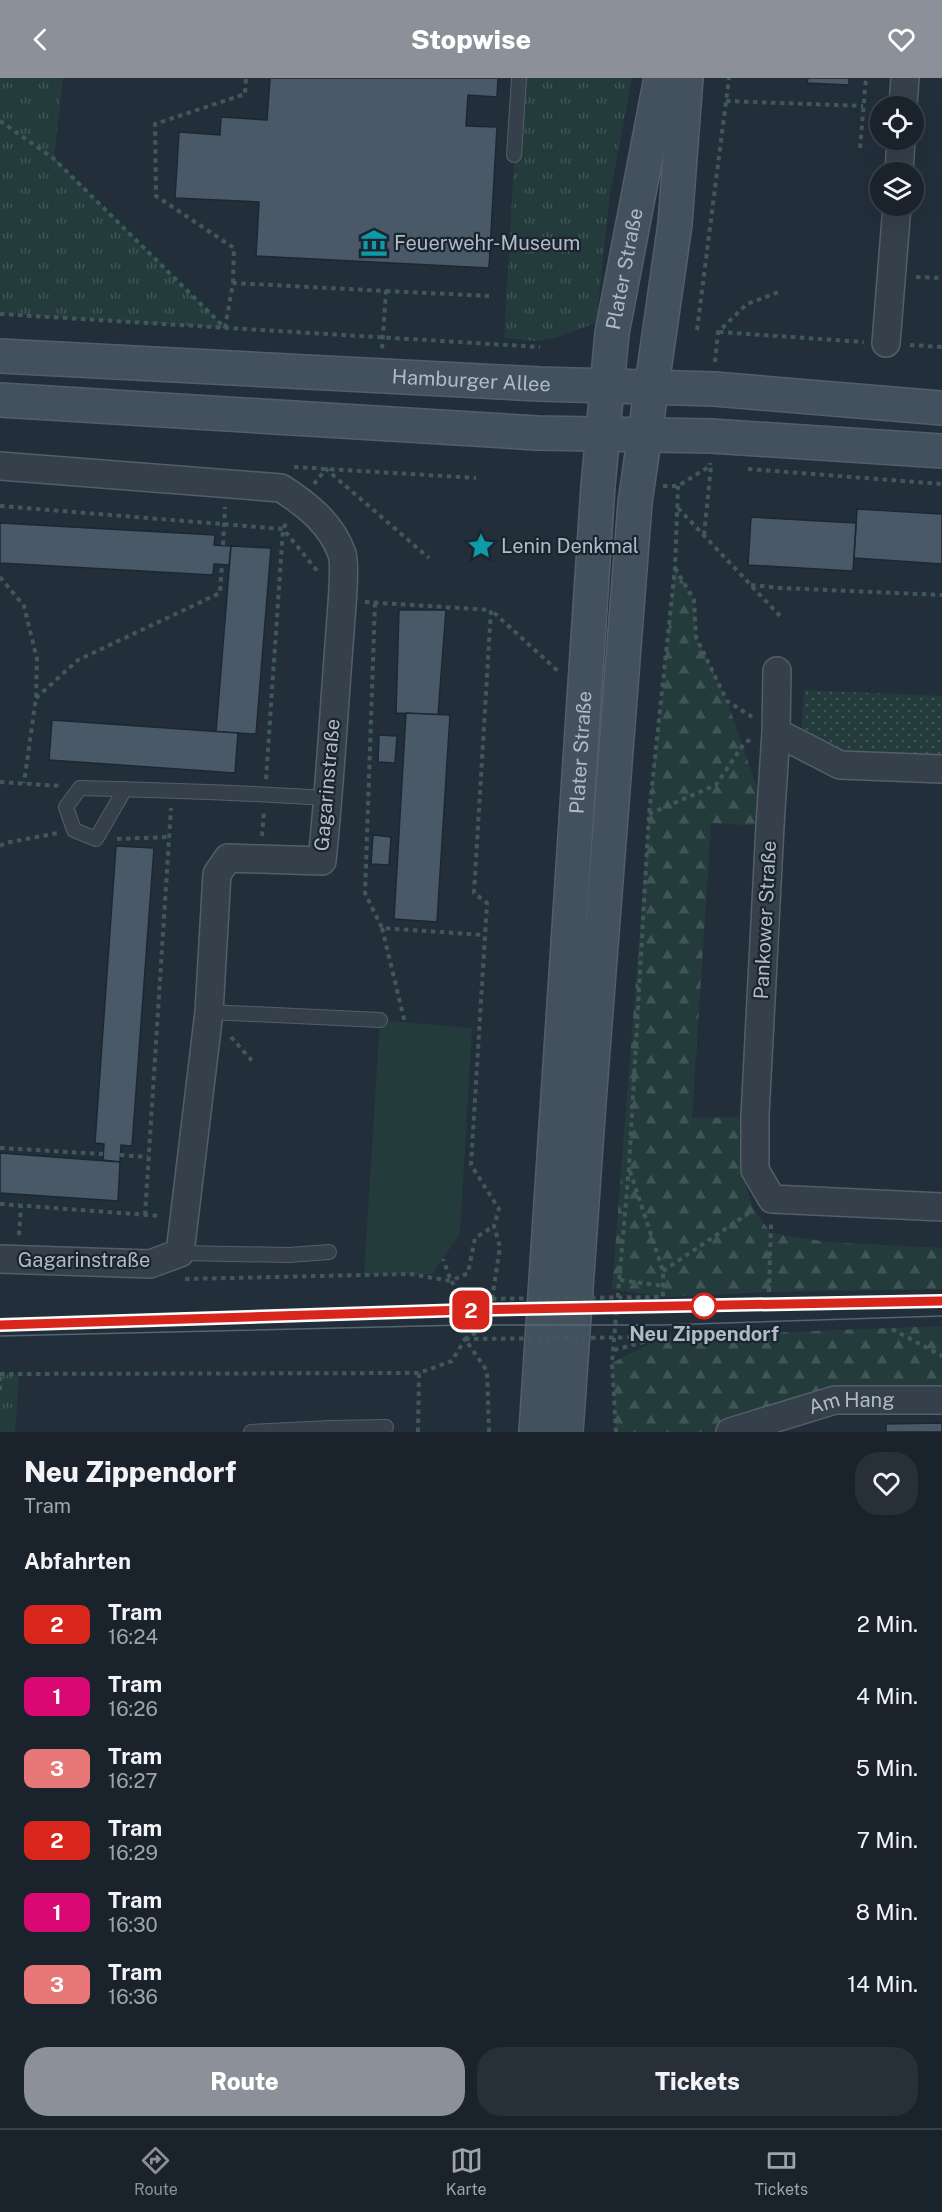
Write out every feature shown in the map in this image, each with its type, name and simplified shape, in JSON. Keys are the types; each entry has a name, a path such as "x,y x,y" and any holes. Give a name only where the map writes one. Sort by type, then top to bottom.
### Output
{"street":[{"name":"Plater Straße","path":"536,1432 602,434 612,333 661,78"},
{"name":"Plater Straße","path":"566,1432 635,503 675,224 686,78"},
{"path":"904,96 905,78"},
{"path":"886,343 896,216"},
{"name":"Hamburger Allee","path":"0,356 381,376 714,389 942,408"},
{"path":"0,400 537,434 722,437 942,451"},
{"name":"Gagarinstraße","path":"0,466 280,488 301,501 326,525 342,555 342,600 322,861 228,858 217,874 208,1012 180,1253 150,1264 0,1259"},
{"name":"Pankower Straße","path":"772,1199 755,1170 756,1093 776,732 777,671"},
{"path":"776,732 840,765 942,769"},
{"path":"772,1199 942,1207"},
{"name":"Am Hang","path":"730,1432 835,1400 942,1400"}],"lane":[{"path":"514,155 519,78"},
{"path":"125,789 96,839 74,830 66,807 80,788 125,789 265,794 328,798"},
{"path":"208,1012 380,1020"},
{"path":"180,1253 289,1255 329,1252"},
{"path":"251,1432 386,1427"}],"path":[{"path":"225,328 233,283 234,248 156,196 155,124 245,94 246,78"},
{"path":"697,330 729,78"},
{"path":"860,148 866,78"},
{"path":"726,101 863,106"},
{"path":"0,121 53,158 225,328"},
{"path":"233,283 489,296"},
{"path":"381,376 386,291"},
{"path":"779,292 747,304 718,332 942,347"},
{"path":"0,314 540,347"},
{"path":"704,535 710,466 721,466"},
{"path":"744,468 942,484"},
{"path":"260,859 283,529 326,469 429,558"},
{"path":"616,1432 612,1363 629,1167 649,814 675,568 678,486"},
{"path":"0,506 283,529 342,600 491,610 585,695"},
{"path":"678,508 780,616"},
{"path":"36,698 78,660 220,593 222,564"},
{"path":"675,568 694,600 696,637 727,701 776,732"},
{"path":"0,577 24,606 37,659 36,698 24,783"},
{"path":"751,585 942,595"},
{"path":"375,603 365,893 382,928 405,1023"},
{"path":"0,1390 0,1374 419,1373 452,1361 465,1339 488,1325 500,1247 494,1226 498,1209 471,1165 487,903 474,893 491,610"},
{"path":"649,814 716,785 745,741 776,732"},
{"path":"0,782 80,788"},
{"path":"145,1215 172,791"},
{"path":"0,846 5,843 74,830"},
{"path":"96,839 168,837"},
{"path":"382,928 484,935"},
{"path":"0,1148 103,1154"},
{"path":"120,1155 148,1157"},
{"path":"443,1258 451,1281 465,1299 663,1298 663,1271 629,1167"},
{"path":"663,1271 772,1199"},
{"path":"769,1292 772,1199"},
{"path":"0,1204 183,1217"},
{"path":"222,1278 410,1274 451,1281 468,1273 475,1238 494,1226"},
{"path":"620,1280 663,1286"},
{"path":"892,1329 942,1356"},
{"path":"465,1339 663,1337 614,1350"},
{"path":"465,1339 487,1371 489,1432"},
{"path":"418,1432 419,1373"}],"green space":[{"path":"0,78 63,78 54,158 225,328 0,314"},
{"path":"519,78 632,78 610,194 596,323 555,338 537,341 504,338"},
{"path":"675,568 694,600 696,637 727,701 770,826 711,823 692,1118 741,1117 740,1164 753,1209 771,1233 827,1242 942,1248 942,1289 769,1292 663,1297 612,1289 649,814"},
{"path":"804,690 942,696 942,769 800,763"},
{"path":"380,1020 472,1028 460,1234 432,1274 364,1275"},
{"path":"942,1326 942,1400 835,1400 730,1432 616,1432 612,1363 663,1337"},
{"path":"19,1374 15,1432 0,1432 0,1375"}],"building":[{"path":"270,78 498,78 497,97 468,95 466,126 497,127 489,268 256,256 259,202 175,198 179,132 220,135 221,117 267,120"},
{"path":"808,78 849,78 849,85 807,83"},
{"path":"857,509 942,514 942,564 854,558"},
{"path":"751,517 856,523 853,571 748,565"},
{"path":"0,523 215,535 214,545 231,546 229,565 214,564 213,575 0,563"},
{"path":"231,546 271,548 256,734 216,732"},
{"path":"399,610 446,610 438,715 396,713"},
{"path":"406,713 450,715 437,922 394,919"},
{"path":"52,720 238,733 235,773 49,760"},
{"path":"379,735 397,736 395,763 378,762"},
{"path":"373,835 391,837 389,865 371,864"},
{"path":"116,846 154,848 132,1146 121,1145 120,1162 103,1160 104,1144 95,1143"},
{"path":"0,1153 120,1162 118,1201 0,1193"},
{"path":"942,1423 942,1432 886,1432 886,1424"}],"tram line":[{"path":"0,1325 465,1310 942,1301"},
{"name":"2","path":"0,1325 465,1310 942,1301"},
{"path":"0,1336 465,1325 663,1325 942,1316"}],"place":[{"name":"Feuerwehr-Museum","path":"374,243"},
{"name":"Lenin Denkmal","path":"481,546"},
{"name":"Neu Zippendorf","path":"704,1306"}]}
